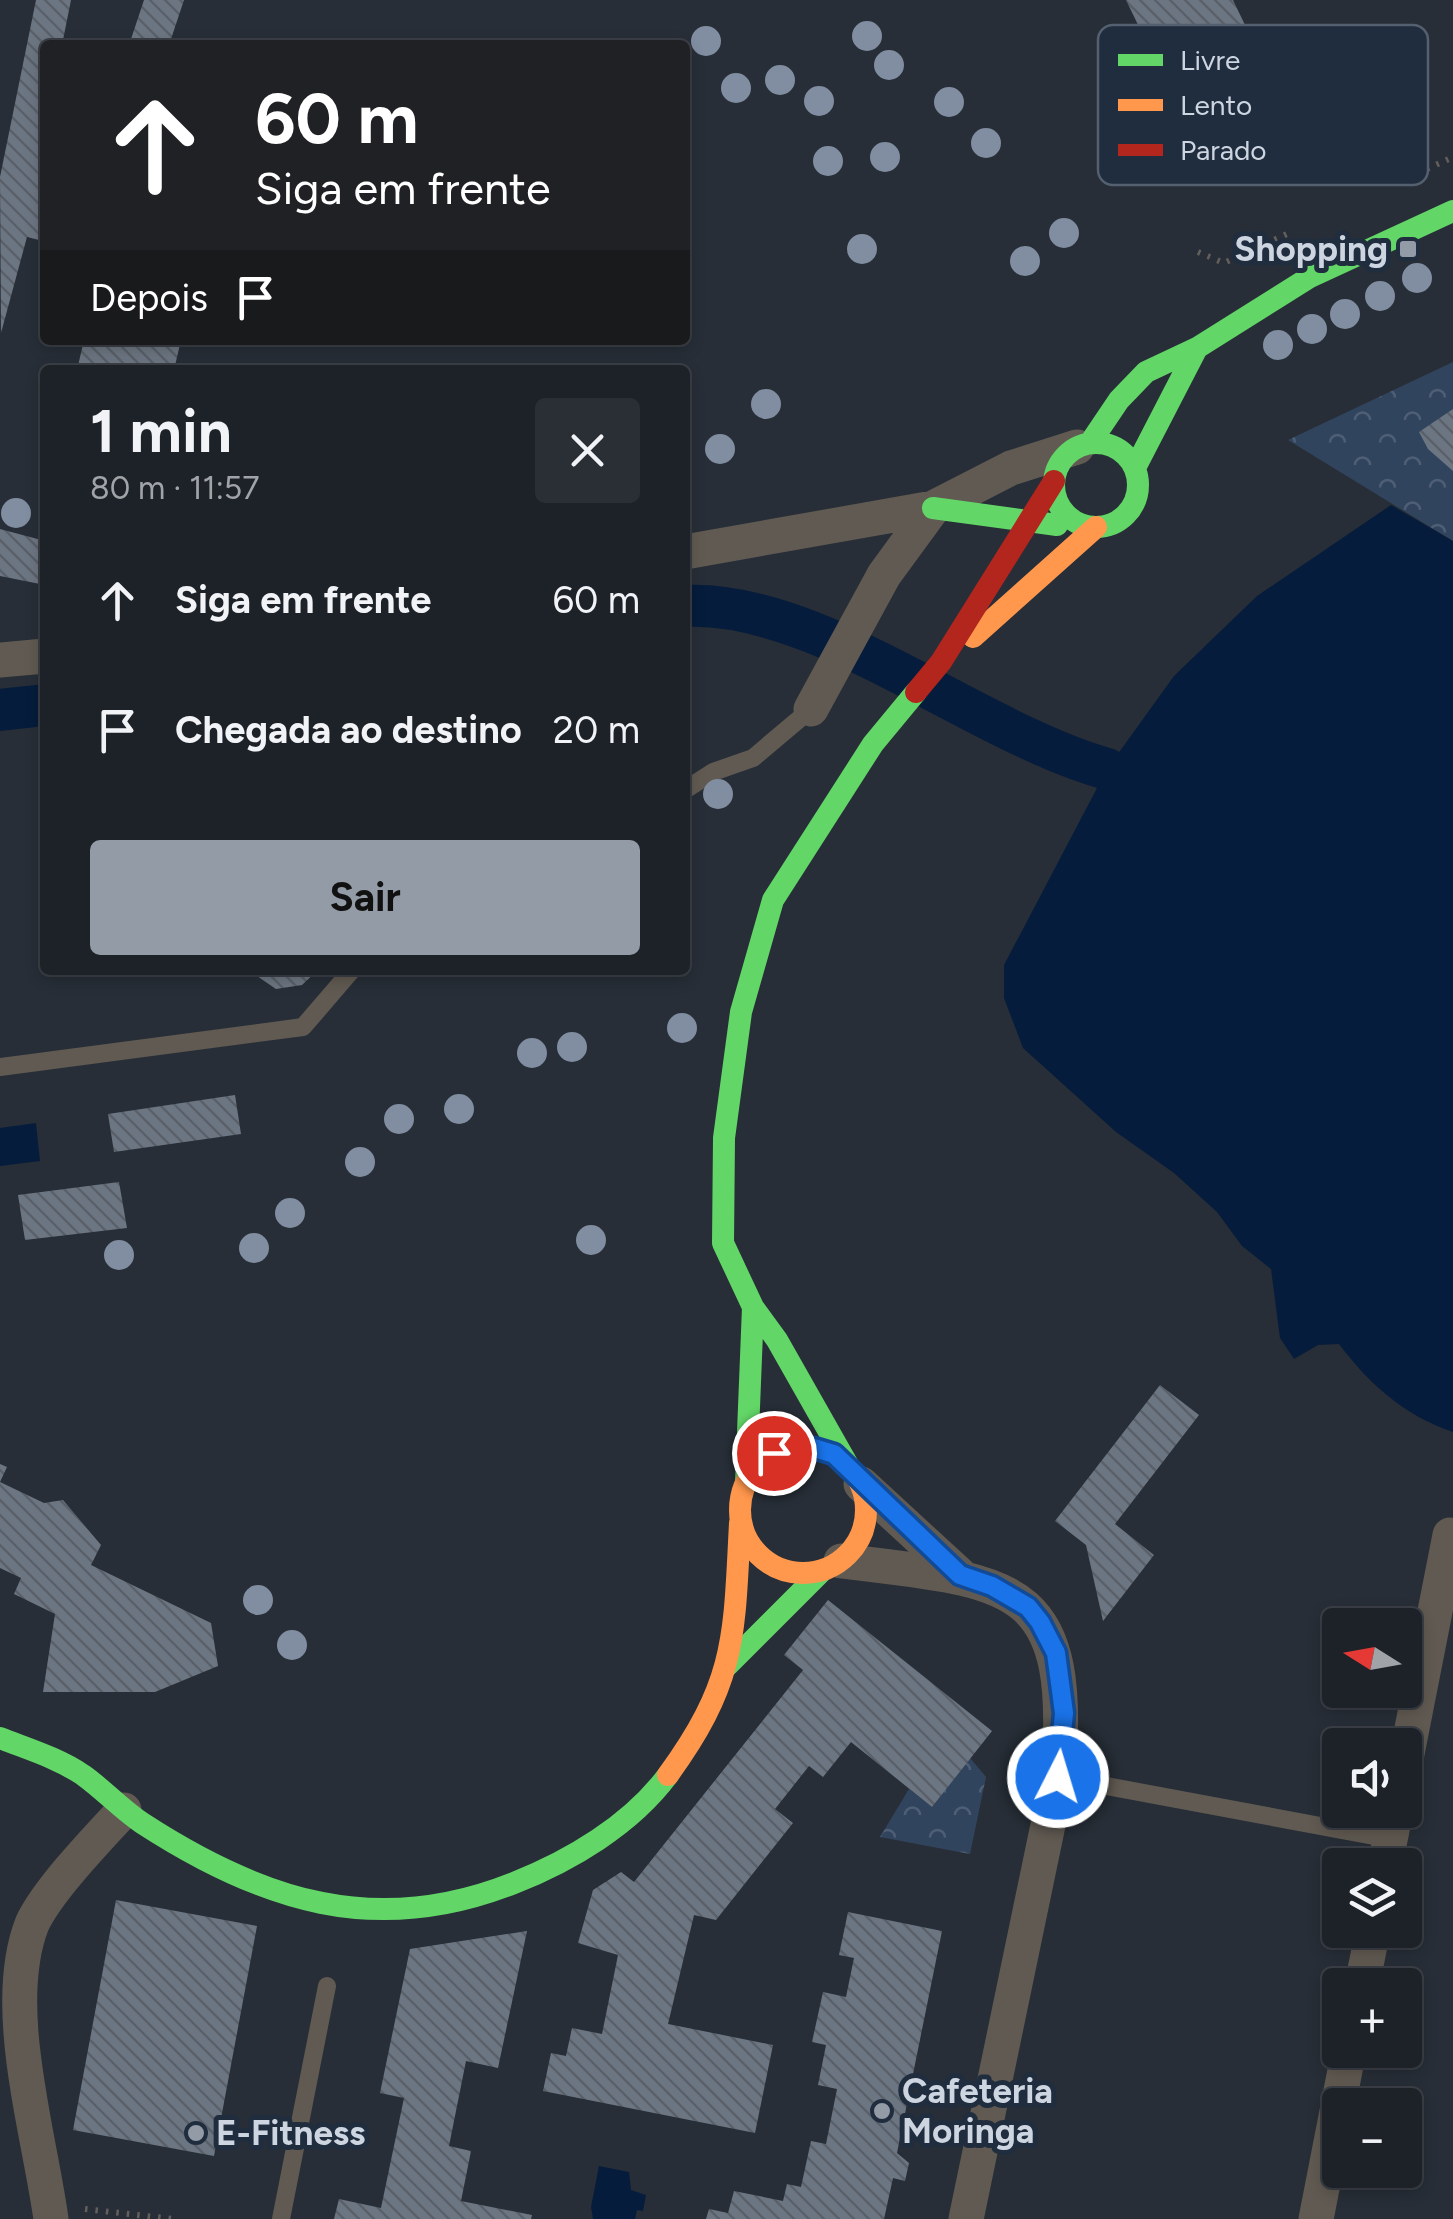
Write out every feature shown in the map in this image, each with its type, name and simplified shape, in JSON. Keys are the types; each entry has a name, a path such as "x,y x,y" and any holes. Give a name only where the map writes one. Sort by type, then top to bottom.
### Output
{"street":[{"path":"728,1665 832,1566 864,1526 855,1476 777,1340 752,1307 723,1244 724,1138 741,1012 774,900 873,744 942,662 1066,456 1083,445 1146,372 1198,348 1310,277 1453,210"},
{"path":"933,508 1028,524 1109,525 1131,508 1137,496 1136,468 1170,394 1198,348"},
{"path":"690,551 933,508 1011,468 1083,445 1117,448 1136,468"},
{"path":"1054,481 1061,508 1070,518 1096,527"},
{"path":"811,709 884,576 933,508"},
{"path":"942,662 1027,592 1096,527"},
{"path":"0,660 40,656"},
{"path":"0,1738 79,1772 124,1810 277,1894 349,1910 400,1914 454,1904 526,1879 582,1851 656,1792 698,1730 728,1665 740,1502 746,1482 752,1307"},
{"path":"746,1482 758,1465 794,1448 814,1448 855,1476 960,1575"},
{"path":"740,1522 762,1560 780,1570 832,1566 960,1575 992,1586 1028,1607 1056,1653 1064,1713 1058,1777 966,2219"},
{"path":"1412,1728 1450,1536"},
{"path":"50,2212 16,2016 18,1976 32,1922 124,1810"},
{"path":"1316,2219 1345,2068"}],"lane":[{"path":"690,787 713,772 753,758 811,709"},
{"path":"0,1067 303,1027 348,975"},
{"path":"1058,1777 1390,1838"},
{"path":"282,2219 327,1986"}],"path":[{"path":"1428,168 1453,156"},
{"path":"1198,252 1224,263 1294,230"},
{"path":"50,2212 173,2219"}],"green space":[{"path":"1453,362 1453,541 1288,440"},
{"path":"970,1758 986,1777 970,1854 880,1837 909,1789 932,1807"}],"shaded area":[{"path":"1391,505 1453,541 1453,1432 1419,1417 1389,1397 1339,1344 1318,1345 1294,1359 1280,1338 1271,1269 1242,1246 1217,1212 1174,1173 1116,1132 1023,1048 1004,998 1004,965 1107,769 1174,676 1257,596"},
{"path":"36,1123 40,1161 0,1166 0,1128"},
{"path":"599,2166 629,2172 631,2190 646,2195 643,2211 637,2210 635,2219 593,2219 591,2207"}],"building":[{"path":"36,0 71,0 63,40 40,40 40,240 27,237 1,333 0,177"},
{"path":"144,0 184,0 171,40 131,40"},
{"path":"1126,0 1233,0 1245,25 1138,25"},
{"path":"83,345 180,345 175,365 78,365"},
{"path":"1453,409 1453,471 1428,449 1419,432"},
{"path":"0,529 40,540 40,584 0,576"},
{"path":"255,975 313,975 302,985 276,989"},
{"path":"235,1095 241,1134 114,1152 108,1114"},
{"path":"119,1182 127,1228 25,1240 18,1195"},
{"path":"1160,1385 1199,1415 1115,1524 1154,1555 1103,1621 1086,1545 1055,1521"},
{"path":"0,1464 7,1467 0,1482"},
{"path":"0,1482 44,1503 63,1500 101,1545 91,1565 211,1623 218,1666 155,1692 43,1692 55,1614 14,1594 21,1578 0,1568"},
{"path":"828,1600 992,1731 932,1807 851,1742 823,1777 809,1766 775,1809 793,1823 716,1920 694,1915 668,2024 773,2045 755,2133 543,2091 551,2053 566,2056 572,2028 602,2034 618,1955 578,1943 593,1890 621,1872 634,1882 803,1670 784,1655"},
{"path":"116,1900 257,1926 214,2156 73,2130"},
{"path":"848,1912 942,1931 897,2153 909,2163 905,2181 893,2178 884,2219 706,2219 709,2209 728,2213 734,2191 783,2201 787,2184 801,2187 811,2141 826,2144 837,2089 818,2085 826,2045 812,2042 823,1992 846,1997 854,1958 839,1955"},
{"path":"527,1931 498,2068 466,2061 449,2146 471,2151 461,2201 532,2215 531,2219 334,2219 339,2199 381,2208 404,2098 380,2093 410,1949"}],"waterway":[{"path":"690,606 736,610 789,624 843,645 1004,727 1107,769"},
{"path":"0,710 40,706"}],"traffic: fast":[{"path":"1090,443 1119,400 1146,372 1197,348 1310,277 1453,211"},
{"path":"1135,468 1197,348"},
{"path":"1096,443 1112,446 1126,455 1135,469 1138,485 1135,501 1126,515 1112,524 1096,527 1080,524 1066,515 1057,501 1054,485 1057,469 1066,455 1080,446 1096,443"},
{"path":"933,508 1057,525"},
{"path":"849,1467 777,1340 753,1307 723,1243 724,1138 741,1012 773,900 873,744 916,692"},
{"path":"746,1482 753,1307"},
{"path":"728,1665 822,1571"},
{"path":"0,1738 73,1769 142,1823 231,1873 321,1903 367,1909 415,1908 463,1899 535,1874 598,1840 636,1810 668,1775"}],"traffic: slow":[{"path":"973,637 1096,527"},
{"path":"803,1447 827,1452 848,1465 861,1486 866,1510 861,1534 848,1555 827,1568 803,1573 779,1568 758,1555 745,1534 740,1510 745,1486 758,1465 779,1452 803,1447"},
{"path":"668,1775 708,1711 728,1656 740,1523"}],"traffic: jam":[{"path":"916,692 941,662 1054,481"}],"place":[{"name":"Shopping","path":"1408,249"},
{"name":"Cafeteria Moringa","path":"882,2111"},
{"name":"E-Fitness","path":"196,2133"}],"route":[{"path":"774,1453 814,1448 834,1454 860,1484 960,1575 992,1586 1028,1607 1056,1653 1064,1713 1058,1777"}]}
